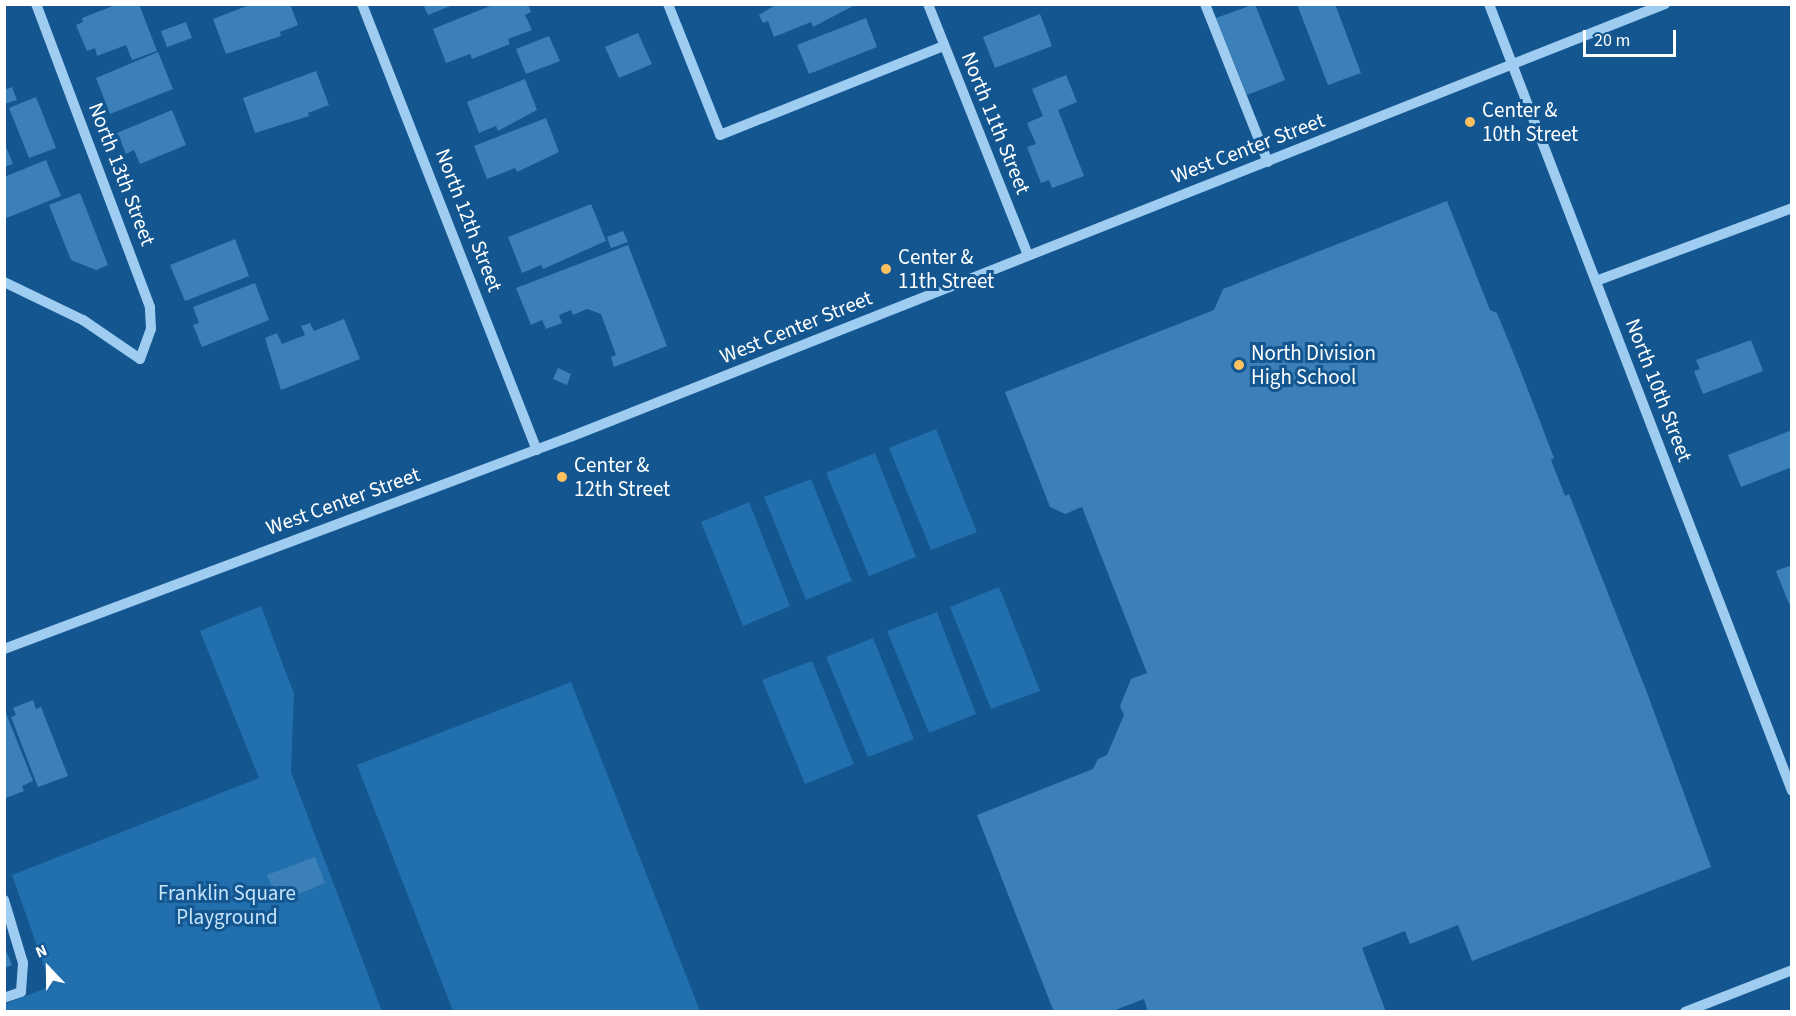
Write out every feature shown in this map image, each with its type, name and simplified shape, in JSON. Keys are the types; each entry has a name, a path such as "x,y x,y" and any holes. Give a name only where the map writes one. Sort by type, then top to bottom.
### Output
{"street":[{"name":"North 13th Street","path":"4,282 83,320 140,359 151,329 150,307 36,4"},
{"name":"North 12th Street","path":"362,4 537,450"},
{"path":"668,4 720,135 944,46"},
{"name":"North 11th Street","path":"928,4 1028,255"},
{"path":"1205,4 1268,162"},
{"name":"North 10th Street","path":"1489,4 1791,791"},
{"name":"West Center Street","path":"4,649 537,450 1665,4"},
{"path":"1596,281 1791,208"},
{"path":"4,900 23,963 21,992 4,998"},
{"path":"1685,1011 1791,970"}],"green space":[{"path":"936,429 977,532 931,550 889,448"},
{"path":"875,453 916,557 869,576 826,473"},
{"path":"811,479 852,581 806,600 764,497"},
{"path":"749,502 790,606 743,626 701,522"},
{"path":"999,587 1040,691 991,709 950,607"},
{"name":"Franklin Square Playground","path":"261,606 294,694 291,772 382,1011 5,1012 5,1004 51,986 12,875 259,778 200,631"},
{"path":"937,612 976,714 929,733 887,631"},
{"path":"873,638 914,739 868,757 826,657"},
{"path":"812,661 854,764 805,784 762,680"},
{"path":"571,682 700,1011 453,1011 357,765"}],"building":[{"path":"118,4 139,4 157,51 132,60 126,45 97,56 95,48 87,51 76,25 83,22 82,18"},
{"path":"252,4 290,4 298,25 280,32 281,36 226,54 213,19"},
{"path":"423,4 452,4 453,5 428,15"},
{"path":"495,4 528,4 531,12 525,15 532,30 508,39 510,44 472,59 470,54 446,63 433,29"},
{"path":"777,4 855,5 813,27 811,22 774,37 768,21 763,23 759,15"},
{"path":"1255,4 1285,80 1247,95 1216,18"},
{"path":"1297,4 1335,4 1361,73 1328,85"},
{"path":"1040,14 1052,46 995,68 983,37"},
{"path":"866,18 877,47 809,74 797,45"},
{"path":"186,22 192,38 167,47 161,31"},
{"path":"638,33 652,64 619,78 605,47"},
{"path":"549,36 560,61 526,74 516,49"},
{"path":"158,52 173,89 110,114 96,78"},
{"path":"316,71 329,105 308,113 309,116 255,133 243,98"},
{"path":"1066,75 1077,102 1058,110 1084,176 1052,188 1049,180 1041,183 1027,147 1036,144 1027,123 1043,116 1032,89"},
{"path":"525,79 537,110 498,131 496,126 479,133 467,102"},
{"path":"12,87 17,100 4,104 4,90"},
{"path":"36,97 56,148 29,158 9,108"},
{"path":"172,110 186,145 140,164 134,150 126,154 117,133"},
{"path":"546,118 559,152 517,172 515,168 487,179 474,146"},
{"path":"4,142 13,164 4,167"},
{"path":"46,160 61,196 4,219 4,177"},
{"path":"80,193 108,265 96,270 71,260 49,205"},
{"path":"1447,201 1490,310 1497,313 1521,372 1554,458 1551,460 1565,496 1569,494 1646,690 1711,867 1472,961 1458,925 1410,944 1405,931 1362,948 1386,1012 1148,1012 1144,999 1110,1012 1054,1012 977,815 1093,769 1098,759 1107,755 1124,715 1120,706 1131,679 1147,673 1082,507 1065,514 1050,507 1005,392 1214,310 1223,289"},
{"path":"591,204 606,241 543,269 541,265 522,273 508,237"},
{"path":"623,231 628,242 611,248 607,237"},
{"path":"235,239 249,276 185,301 170,265"},
{"path":"628,245 667,346 614,367 611,357 616,355 601,314 587,309 573,315 571,310 559,315 562,323 546,329 542,320 531,325 516,288"},
{"path":"255,283 269,320 202,347 193,325 199,323 193,307"},
{"path":"344,319 360,359 281,390 265,338 277,333 282,344 305,335 301,326 310,323 314,331"},
{"path":"1751,340 1763,371 1703,394 1694,371 1700,369 1696,360"},
{"path":"558,368 571,374 567,385 553,379"},
{"path":"1792,430 1792,467 1741,487 1728,455"},
{"path":"1792,565 1792,603 1789,604 1776,571"},
{"path":"33,700 36,709 41,707 68,776 38,787 11,717 16,715 13,708"},
{"path":"4,708 33,781 22,786 24,791 6,798"},
{"path":"315,857 325,883 278,902 267,875"},
{"path":"4,946 12,965 4,968"}],"place":[{"name":"Center & 10th Street","path":"1470,122"},
{"name":"Center & 11th Street","path":"886,269"},
{"name":"North Division High School","path":"1239,365"},
{"name":"Center & 12th Street","path":"562,477"}]}
